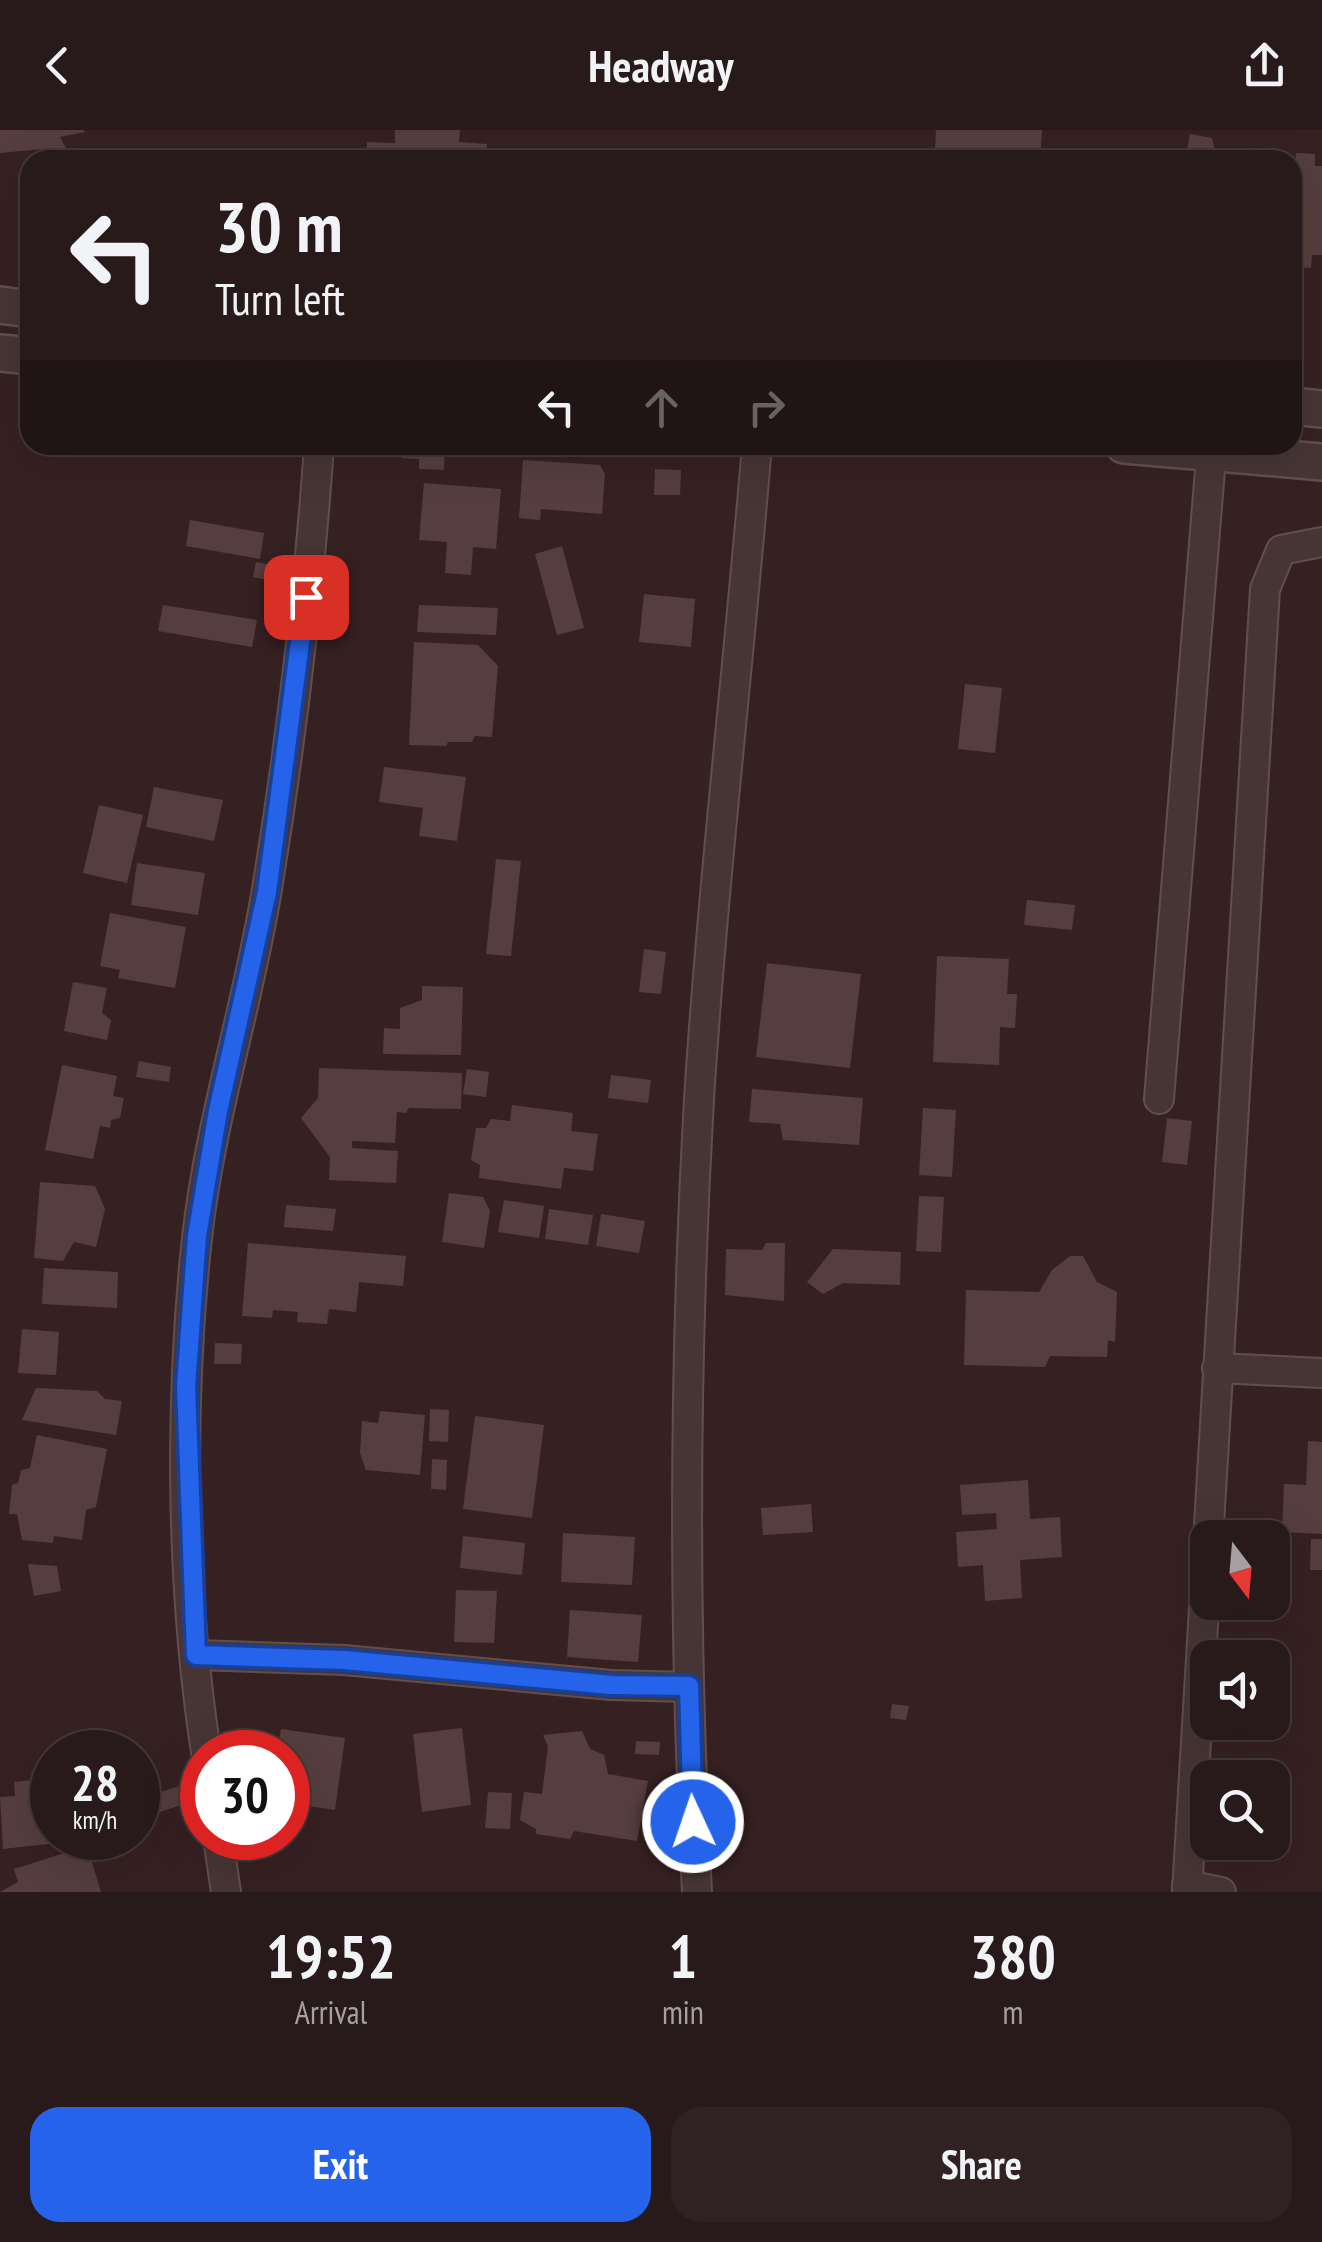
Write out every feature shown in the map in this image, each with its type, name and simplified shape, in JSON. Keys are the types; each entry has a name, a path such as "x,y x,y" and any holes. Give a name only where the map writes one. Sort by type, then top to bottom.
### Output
{"street":[{"path":"204,1730 196,1655 186,1386 197,1236 218,1111 267,892 311,560 318,455"},
{"path":"697,1892 689,1686 688,1366 700,1099 757,455"},
{"path":"1160,1099 1210,455"},
{"path":"1266,455 1322,462"},
{"path":"1221,1892 1187,1889 1265,589 1281,550 1322,542"},
{"path":"1217,1368 1322,1373"},
{"path":"196,1655 344,1660 611,1685 689,1686"},
{"path":"221,1860 226,1892"}],"building":[{"path":"0,130 85,132 60,137 67,150 0,153"},
{"path":"395,130 460,130 459,142 487,144 487,150 367,150 367,142 395,143"},
{"path":"936,130 1042,130 1041,150 927,150 935,149"},
{"path":"1190,134 1212,138 1215,150 1187,150"},
{"path":"1302,153 1315,154 1315,166 1322,166 1322,255 1312,255 1311,268 1302,268"},
{"path":"445,455 444,470 419,469 419,459 402,458"},
{"path":"523,460 600,465 605,474 602,514 541,509 540,520 519,518"},
{"path":"655,469 681,470 680,495 654,495"},
{"path":"424,483 501,489 496,549 473,547 471,575 445,573 447,542 419,540"},
{"path":"190,520 264,533 260,559 186,546"},
{"path":"562,546 584,628 557,635 535,554"},
{"path":"256,562 271,565 268,580 253,577"},
{"path":"644,594 695,599 691,647 639,642"},
{"path":"163,605 257,620 252,647 158,631"},
{"path":"419,605 498,608 496,635 417,632"},
{"path":"414,642 478,645 498,666 492,737 475,736 472,742 448,742 446,746 409,745"},
{"path":"965,684 1002,688 995,753 958,749"},
{"path":"384,767 466,777 457,841 419,836 423,808 379,802"},
{"path":"154,787 223,800 214,841 146,827"},
{"path":"99,805 143,815 127,883 83,873"},
{"path":"496,859 521,861 511,956 486,954"},
{"path":"137,863 205,873 198,915 131,905"},
{"path":"1027,900 1075,905 1072,930 1024,925"},
{"path":"110,913 186,927 175,988 118,978 120,970 100,966"},
{"path":"644,949 666,952 661,994 639,992"},
{"path":"937,956 1009,959 1007,994 1017,994 1015,1028 1000,1027 999,1065 933,1062"},
{"path":"767,963 861,974 850,1068 756,1057"},
{"path":"73,982 107,988 102,1013 111,1020 107,1040 64,1031"},
{"path":"422,986 463,987 461,1055 383,1054 384,1028 400,1029 400,1008 422,1000"},
{"path":"139,1061 171,1067 169,1082 136,1077"},
{"path":"62,1065 117,1076 113,1096 124,1098 120,1118 111,1120 110,1128 100,1126 93,1159 45,1150"},
{"path":"319,1068 462,1073 461,1109 409,1108 406,1113 397,1112 395,1143 352,1141 352,1148 398,1151 396,1183 329,1180 330,1157 301,1118 318,1098"},
{"path":"467,1069 489,1072 486,1097 463,1094"},
{"path":"611,1075 651,1080 648,1103 608,1098"},
{"path":"752,1089 863,1098 859,1145 783,1140 780,1124 749,1122"},
{"path":"512,1105 573,1113 571,1131 598,1134 593,1171 564,1168 561,1189 479,1178 480,1165 471,1160 476,1128 486,1128 491,1119 510,1121"},
{"path":"923,1108 956,1110 952,1177 919,1175"},
{"path":"1167,1118 1192,1121 1187,1165 1162,1162"},
{"path":"40,1182 95,1186 105,1209 96,1247 74,1242 63,1261 34,1258"},
{"path":"449,1193 483,1197 490,1211 484,1248 442,1242"},
{"path":"919,1196 944,1197 941,1252 916,1251"},
{"path":"504,1200 544,1206 539,1238 498,1232"},
{"path":"286,1205 336,1209 333,1231 284,1227"},
{"path":"549,1209 593,1215 588,1245 545,1239"},
{"path":"601,1214 645,1221 639,1253 596,1246"},
{"path":"248,1243 406,1256 403,1286 359,1282 356,1312 329,1309 327,1324 297,1322 298,1312 273,1310 272,1318 242,1316"},
{"path":"766,1243 785,1243 784,1301 725,1295 726,1249 762,1250"},
{"path":"833,1249 901,1252 900,1285 843,1283 823,1294 807,1282"},
{"path":"1070,1256 1083,1256 1097,1282 1117,1292 1115,1342 1108,1340 1107,1357 1050,1356 1045,1367 964,1365 966,1290 1039,1292 1052,1270"},
{"path":"44,1268 118,1272 117,1308 42,1304"},
{"path":"22,1329 59,1332 56,1375 18,1373"},
{"path":"215,1343 242,1344 241,1364 214,1364"},
{"path":"36,1388 97,1391 105,1399 122,1401 116,1435 22,1420"},
{"path":"430,1409 449,1410 448,1442 429,1441"},
{"path":"380,1411 425,1415 420,1475 366,1470 360,1453 362,1421 378,1423"},
{"path":"475,1416 544,1425 532,1518 463,1509"},
{"path":"37,1435 107,1449 96,1507 86,1510 82,1540 54,1536 53,1543 22,1540 17,1514 9,1514 12,1485 18,1483 21,1470 30,1468"},
{"path":"1308,1441 1322,1442 1322,1534 1290,1532 1290,1520 1282,1520 1284,1484 1306,1485"},
{"path":"432,1459 447,1460 446,1490 431,1489"},
{"path":"1028,1480 1030,1519 1060,1517 1062,1557 1020,1560 1022,1598 985,1601 983,1565 958,1567 956,1532 997,1529 996,1513 962,1515 960,1485"},
{"path":"811,1504 813,1532 763,1535 761,1508"},
{"path":"563,1533 635,1537 632,1585 561,1582"},
{"path":"463,1536 525,1543 522,1575 460,1568"},
{"path":"1311,1539 1322,1539 1322,1570 1310,1570"},
{"path":"28,1564 57,1566 61,1591 34,1596"},
{"path":"456,1590 497,1591 494,1643 454,1642"},
{"path":"570,1610 642,1615 638,1662 567,1657"},
{"path":"892,1704 909,1706 906,1720 890,1718"},
{"path":"462,1728 471,1805 422,1812 413,1734"},
{"path":"582,1731 590,1749 604,1755 608,1774 648,1781 637,1841 574,1831 570,1839 536,1834 536,1829 520,1820 524,1792 542,1794 548,1746 543,1735"},
{"path":"310,1733 345,1738 335,1810 310,1806"},
{"path":"636,1741 660,1742 659,1755 635,1754"},
{"path":"30,1780 30,1846 3,1849 0,1797 15,1796 14,1782"},
{"path":"180,1786 180,1806 160,1812 160,1792"},
{"path":"488,1792 512,1793 510,1829 485,1828"},
{"path":"43,1860 91,1860 101,1892 0,1892 18,1882 14,1869"}],"route":[{"path":"306,597 267,892 218,1111 197,1236 186,1386 196,1655 344,1660 611,1685 689,1686 693,1822"}]}
